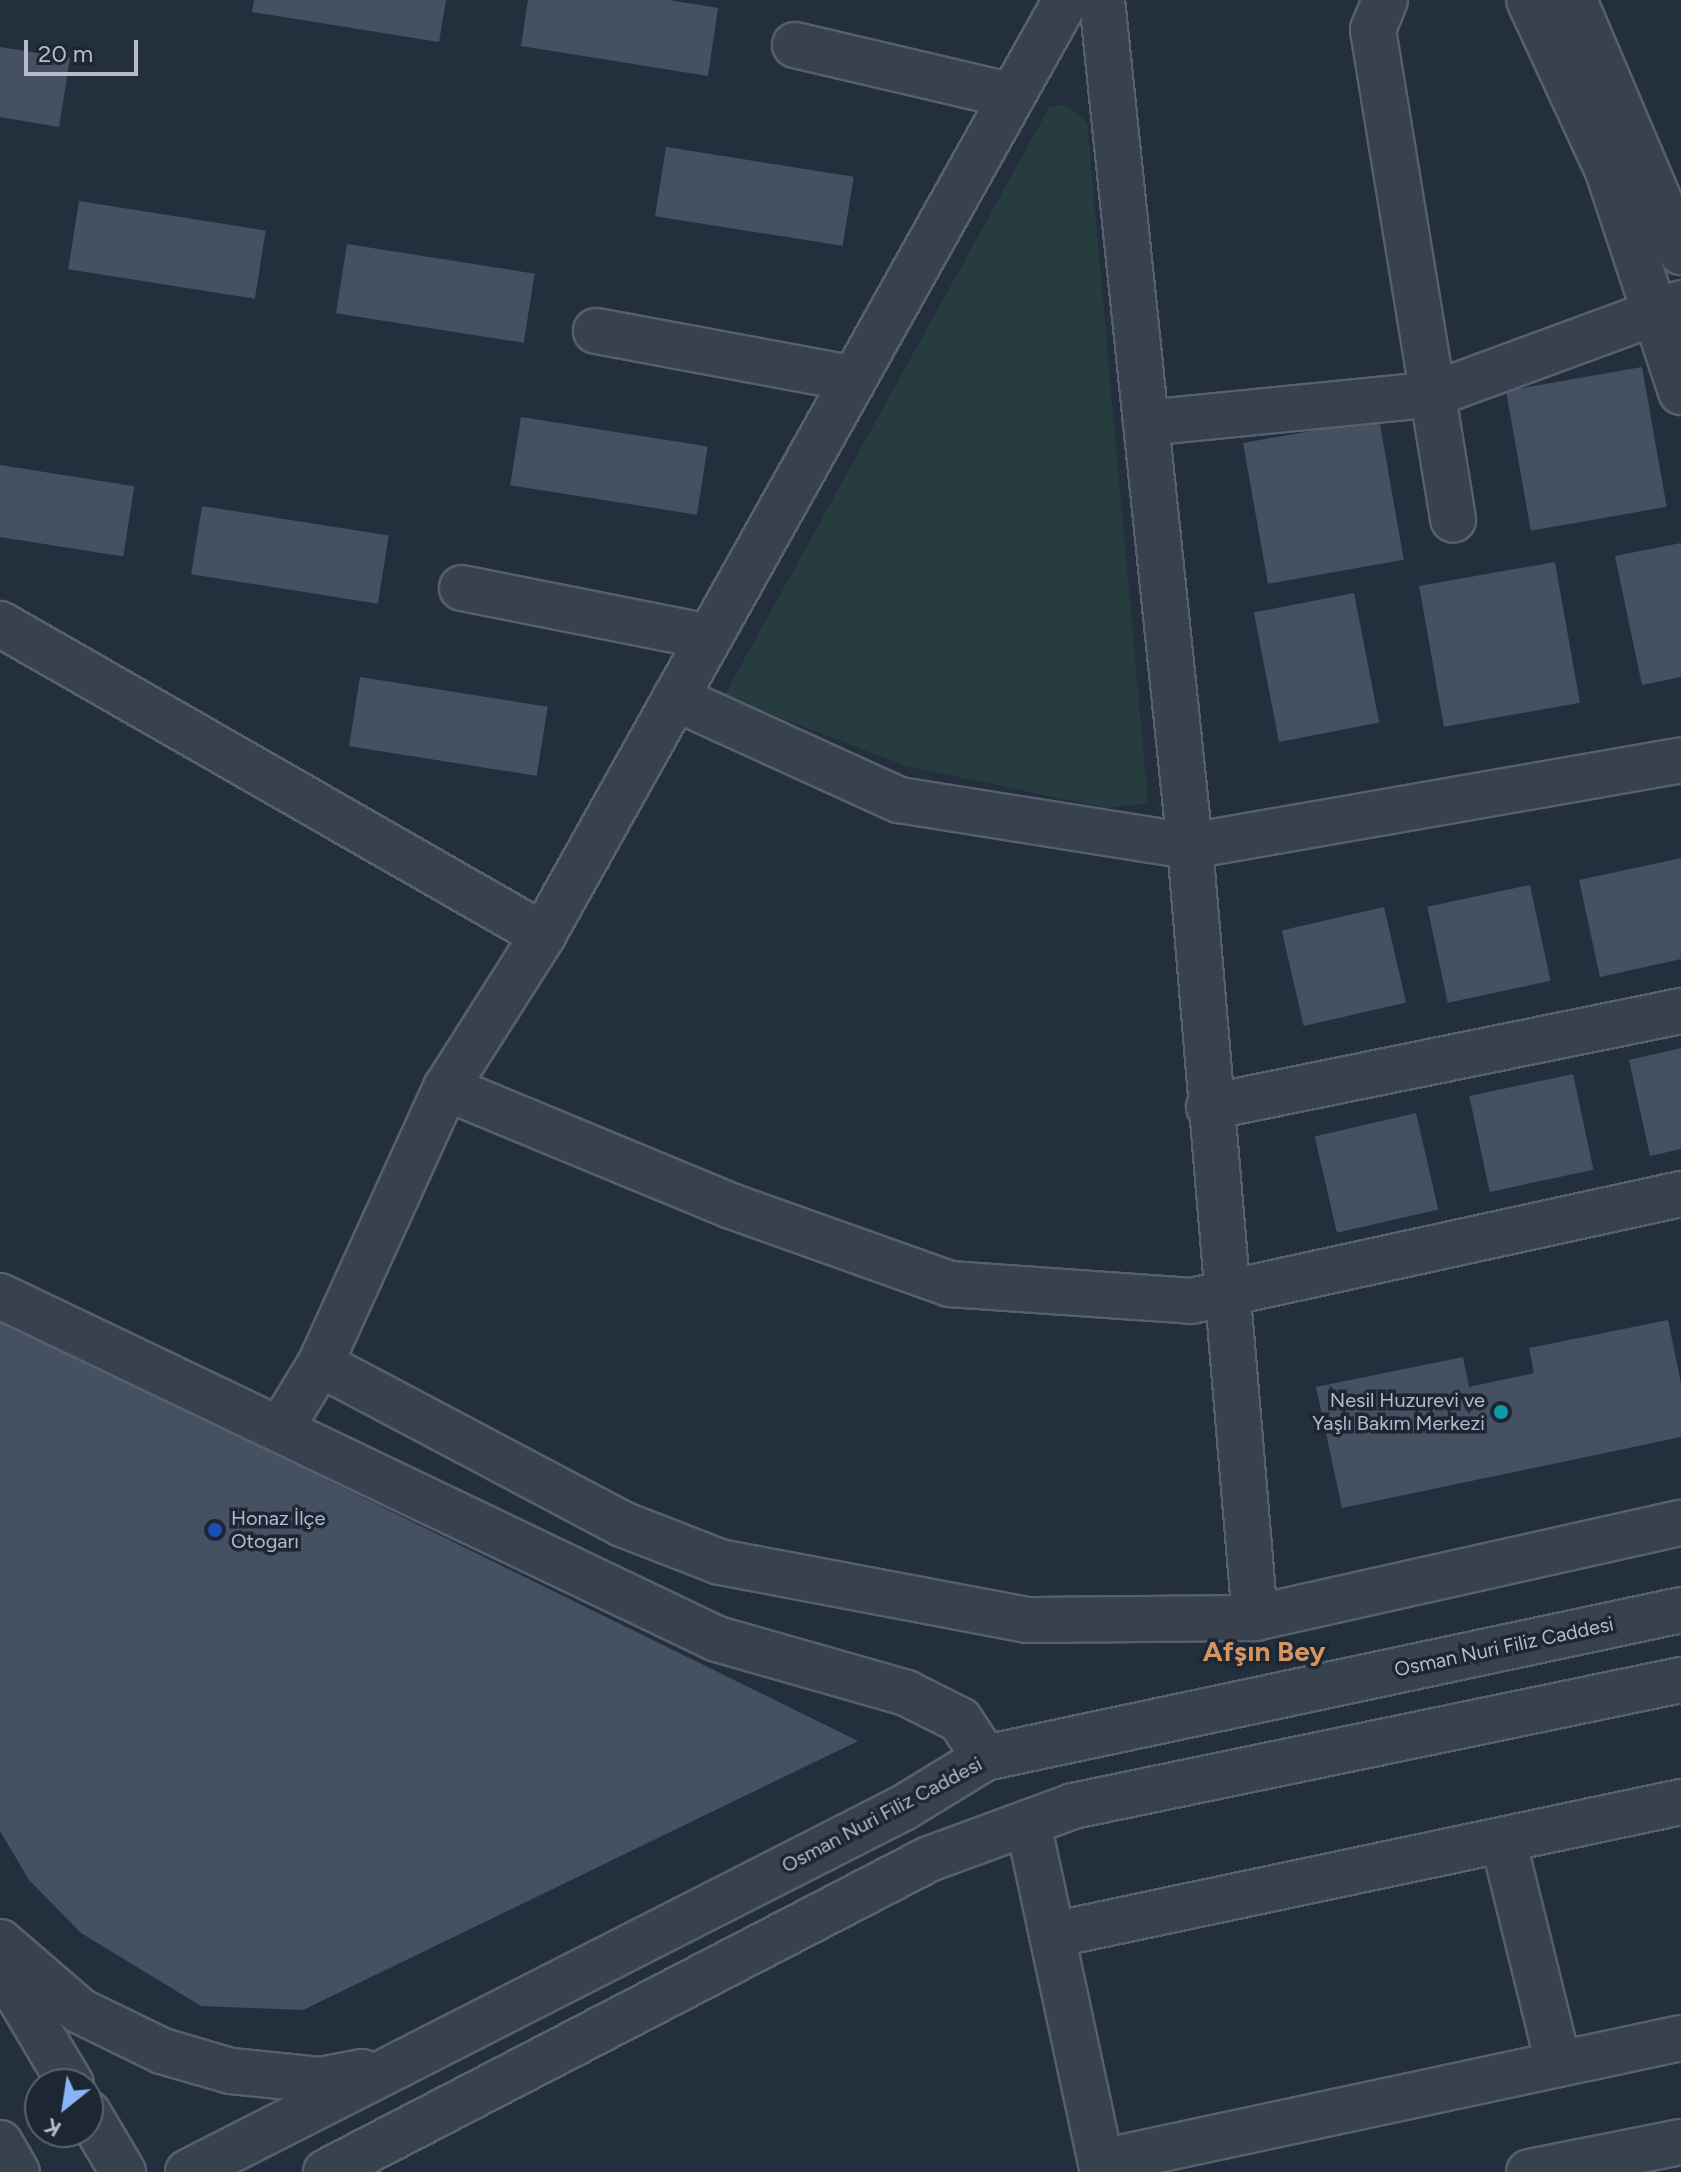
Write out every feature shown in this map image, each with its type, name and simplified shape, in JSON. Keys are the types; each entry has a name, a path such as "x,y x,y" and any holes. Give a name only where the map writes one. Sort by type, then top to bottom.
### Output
{"street":[{"path":"281,1428 320,1364 446,1088 543,935 1066,0"},
{"path":"1102,0 1190,846 1224,1294 1255,1618"},
{"path":"1385,0 1373,30 1453,519"},
{"path":"1529,0 1668,310 1681,392"},
{"path":"1574,0 1681,252"},
{"path":"795,45 1012,96"},
{"path":"1146,423 1434,394 1668,310"},
{"path":"596,331 854,379"},
{"path":"462,588 709,637"},
{"path":"0,624 543,935"},
{"path":"675,698 899,800 1190,846 1681,760"},
{"path":"1209,1107 1681,1011"},
{"path":"446,1088 731,1206 950,1284 1191,1301 1681,1194"},
{"path":"0,1296 717,1639 906,1693 960,1720 985,1758"},
{"path":"320,1364 622,1524 720,1562 1027,1620 1255,1618 1681,1523"},
{"name":"Osman Nuri Filiz Caddesi","path":"188,2172 903,1808 985,1758 1681,1610"},
{"path":"326,2172 390,2154 929,1859 1073,1806 1681,1680"},
{"path":"1052,1935 1681,1802"},
{"path":"1028,1823 1102,2167 1558,2062 1681,2038"},
{"path":"1503,1840 1558,2062"},
{"path":"0,1942 80,2011 162,2051 231,2071 320,2080 396,2066"},
{"path":"0,1965 61,2068"},
{"path":"104,2140 123,2172"},
{"path":"1529,2172 1595,2166 1681,2142"},
{"path":"0,2143 17,2172"}],"green space":[{"path":"1067,105 1087,123 1148,803 1106,808 906,766 724,696 1050,106"}],"building":[{"path":"254,0 446,0 439,42 252,12"},
{"path":"528,0 669,0 718,8 708,76 521,46"},
{"path":"0,47 70,58 59,127 0,117"},
{"path":"666,147 854,177 843,246 655,216"},
{"path":"79,201 266,231 255,299 68,269"},
{"path":"347,244 535,274 524,343 336,313"},
{"path":"1642,367 1667,507 1531,531 1506,391"},
{"path":"521,417 708,447 697,515 510,485"},
{"path":"1379,419 1404,560 1268,584 1243,443"},
{"path":"0,465 134,486 123,556 0,537"},
{"path":"202,506 389,536 378,604 191,574"},
{"path":"1681,543 1681,677 1642,685 1615,556"},
{"path":"1555,562 1580,703 1444,727 1419,586"},
{"path":"1354,593 1379,723 1279,742 1254,612"},
{"path":"360,677 548,707 537,776 349,746"},
{"path":"1681,858 1681,959 1600,977 1579,880"},
{"path":"1530,885 1550,981 1448,1003 1427,907"},
{"path":"1384,907 1406,1002 1304,1026 1282,931"},
{"path":"1681,1048 1681,1149 1650,1156 1629,1060"},
{"path":"1573,1074 1593,1170 1490,1192 1469,1096"},
{"path":"1416,1113 1438,1209 1337,1233 1315,1136"},
{"name":"Honaz İlçe Otogarı","path":"0,1319 858,1741 303,2010 201,2006 81,1933 29,1880 0,1831"},
{"name":"Nesil Huzurevi ve Yaşlı Bakım Merkezi","path":"1668,1320 1681,1383 1681,1437 1342,1508 1316,1387 1463,1357 1469,1387 1534,1373 1529,1348"}],"place":[{"name":"Nesil Huzurevi ve Yaşlı Bakım Merkezi","path":"1501,1412"},
{"name":"Honaz İlçe Otogarı","path":"215,1530"}],"district":[{"name":"Afşın Bey","path":"1264,1651"}]}
